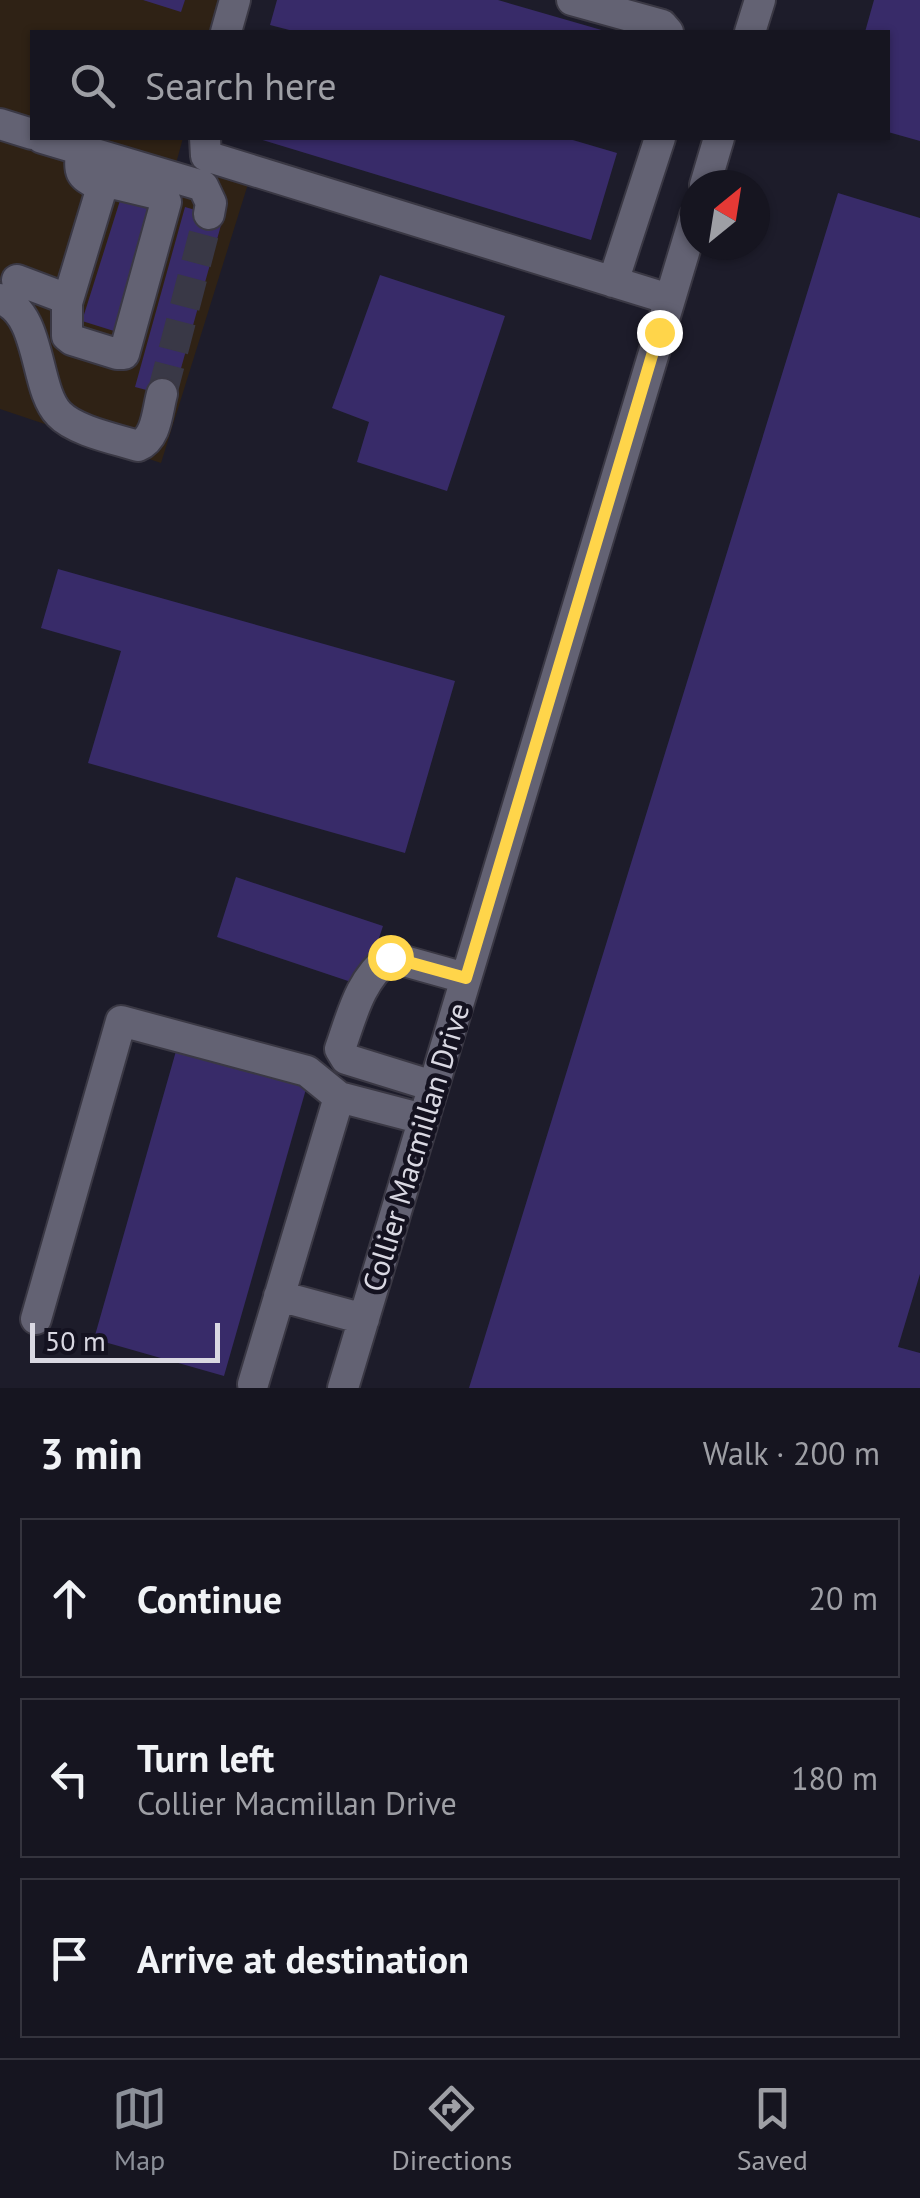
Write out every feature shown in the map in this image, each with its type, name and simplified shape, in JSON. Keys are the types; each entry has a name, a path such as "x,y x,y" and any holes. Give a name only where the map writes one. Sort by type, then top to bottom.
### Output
{"street":[{"path":"227,30 235,0"},
{"path":"572,0 662,25 666,30"},
{"path":"751,30 760,0"},
{"path":"0,124 30,133"},
{"path":"49,140 203,186 211,202 209,214"},
{"path":"205,140 206,156 670,299"},
{"path":"613,282 659,140"},
{"path":"709,170 718,140"},
{"path":"81,149 80,172 102,186"},
{"path":"107,182 158,194 166,202 124,354 67,336 67,303 102,186 107,182"},
{"name":"Collier Macmillan Drive","path":"343,1388 682,260"},
{"path":"67,303 62,297 8,289 10,302 30,334 52,407 69,422 138,446 152,436 162,394"},
{"path":"433,1086 346,1059 340,1049 357,998 374,968 390,957 466,978"},
{"path":"36,1319 121,1021 307,1071 339,1098 423,1119"},
{"path":"253,1384 339,1098"},
{"path":"279,1296 364,1319"}],"shaded area":[{"path":"0,0 221,0 213,30 30,30 30,140 182,140 175,167 248,184 161,463 0,409"}],"building":[{"path":"143,0 185,0 181,12"},
{"path":"277,0 498,0 602,30 289,30 270,25"},
{"path":"874,0 920,0 920,141 890,133 890,30 866,30"},
{"path":"263,140 573,140 617,153 591,240"},
{"path":"123,191 156,201 114,331 82,321"},
{"path":"838,193 920,218 920,1274 898,1347 920,1353 920,1388 469,1388"},
{"path":"185,207 223,218 173,397 135,387"},
{"path":"380,275 505,316 447,491 357,462 369,422 332,408"},
{"path":"58,569 455,681 405,853 88,763 121,651 41,628"},
{"path":"236,877 383,926 363,986 217,937"},
{"path":"178,1044 308,1082 224,1376 94,1339"}],"tunnel":[{"path":"162,394 209,214"}],"route":[{"path":"390,957 466,978 659,332"}]}
